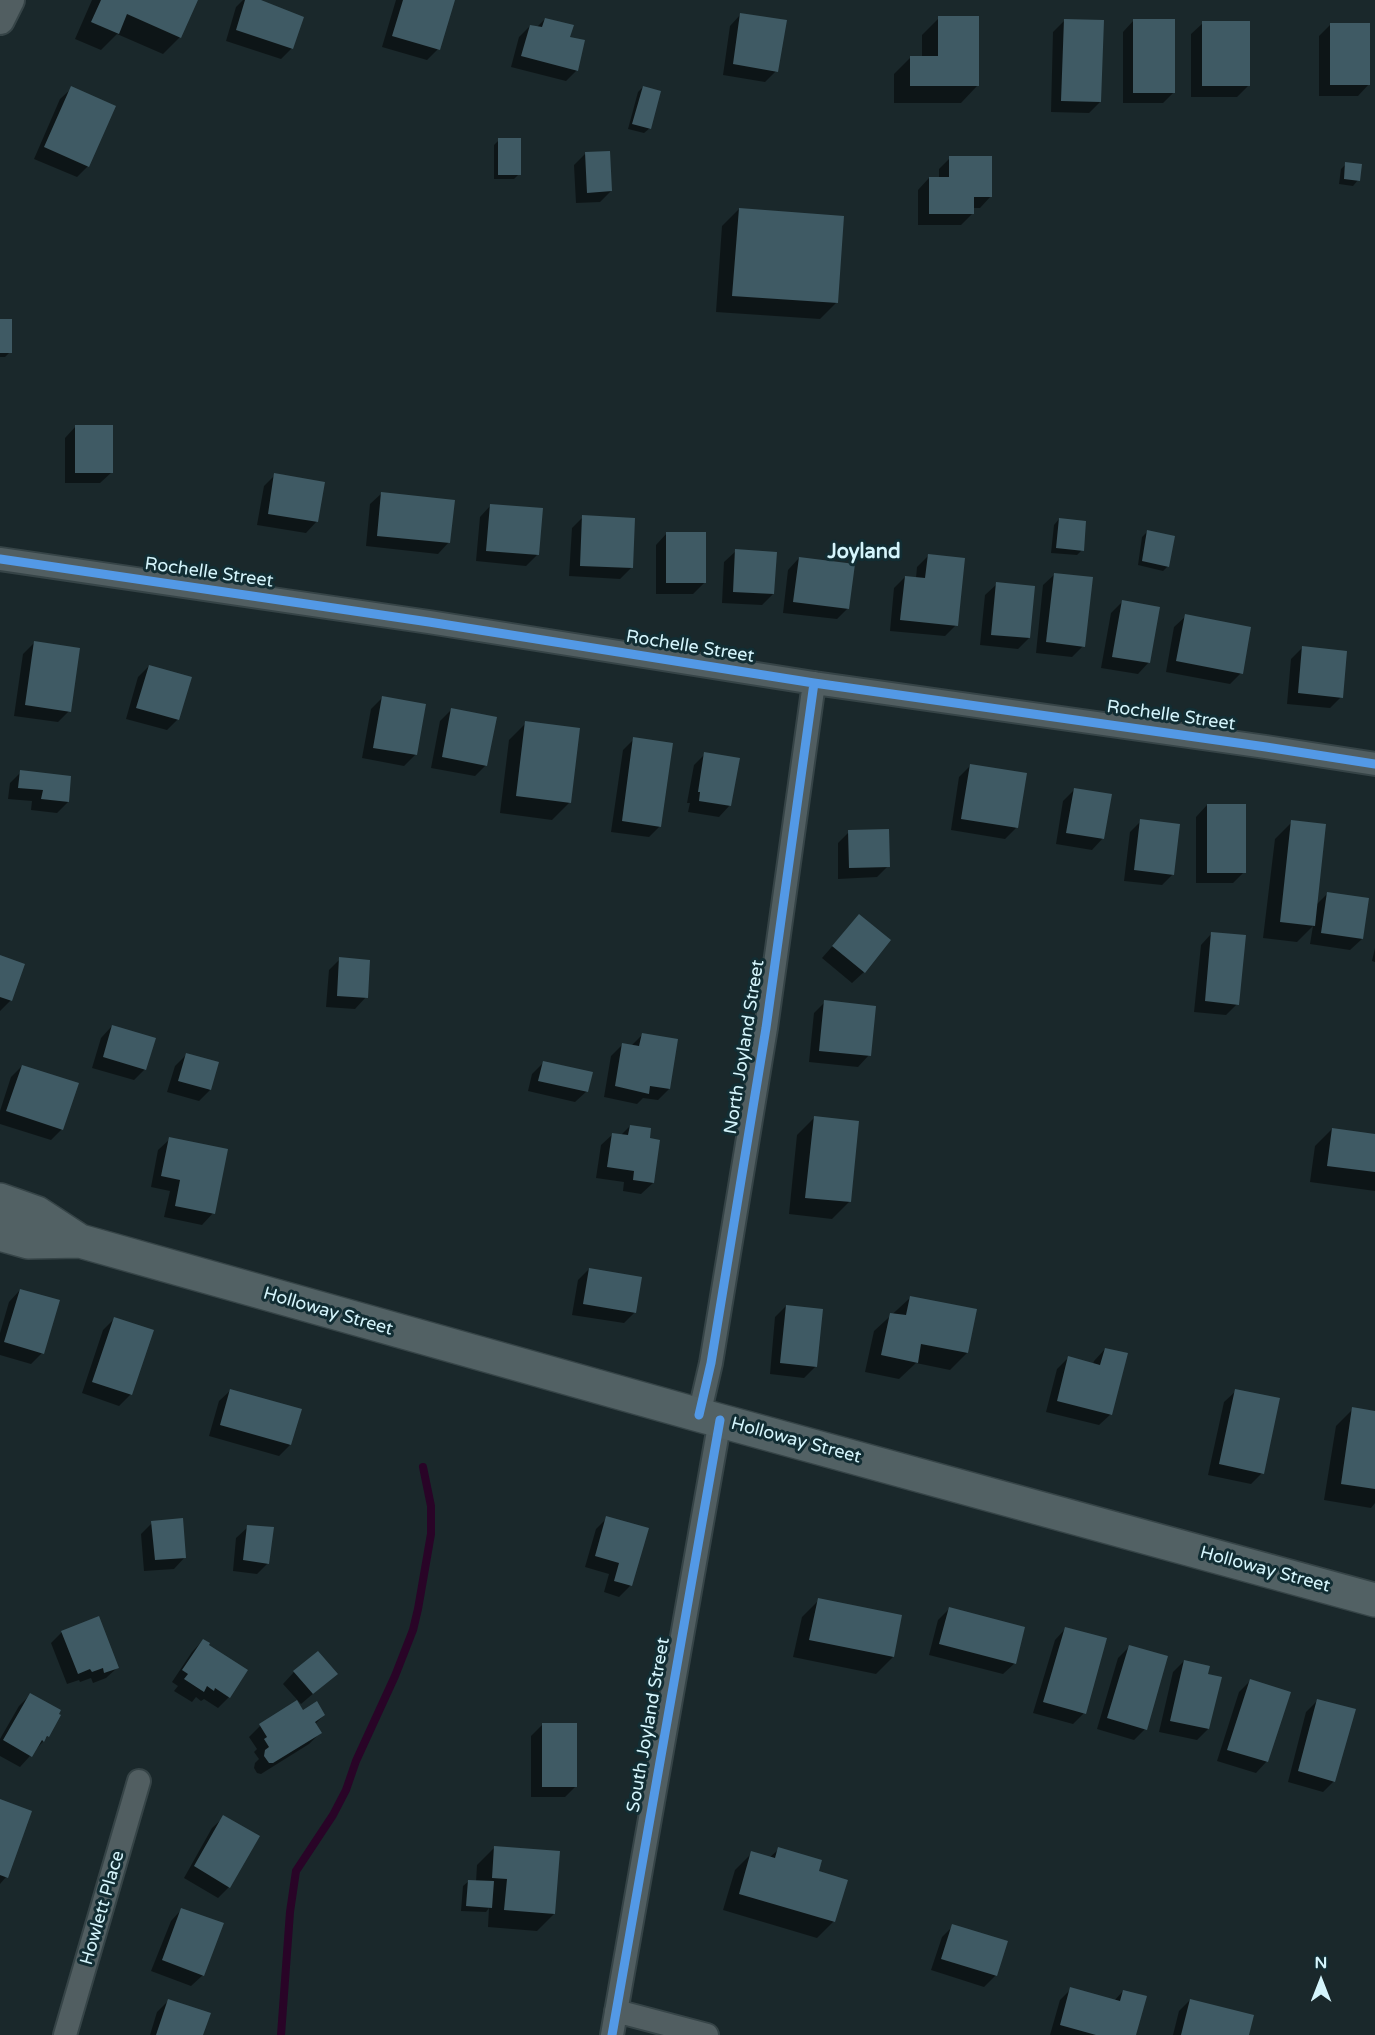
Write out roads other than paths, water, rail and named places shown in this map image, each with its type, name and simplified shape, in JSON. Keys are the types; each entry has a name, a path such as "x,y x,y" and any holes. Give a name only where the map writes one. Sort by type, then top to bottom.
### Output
{"highway":[{"name":"Holloway Street","path":"0,1200 37,1213 80,1241"},
{"name":"Holloway Street","path":"0,1234 28,1242 80,1241 710,1418 1375,1600"}],"street":[{"path":"0,20 10,0"},
{"name":"Rochelle Street","path":"0,559 429,622 814,683 1243,743 1375,764"},
{"name":"North Joyland Street","path":"710,1418 711,1363 766,1028 814,683"},
{"name":"South Joyland Street","path":"612,2035 710,1418"},
{"name":"Howlett Place","path":"65,2035 139,1781"},
{"path":"616,2011 707,2035"}],"waterway":[{"path":"281,2035 290,1912 296,1871 333,1815 346,1790 356,1761 395,1676 413,1630 431,1534 431,1506 423,1467"}],"district":[{"name":"Joyland","path":"864,553"}]}
